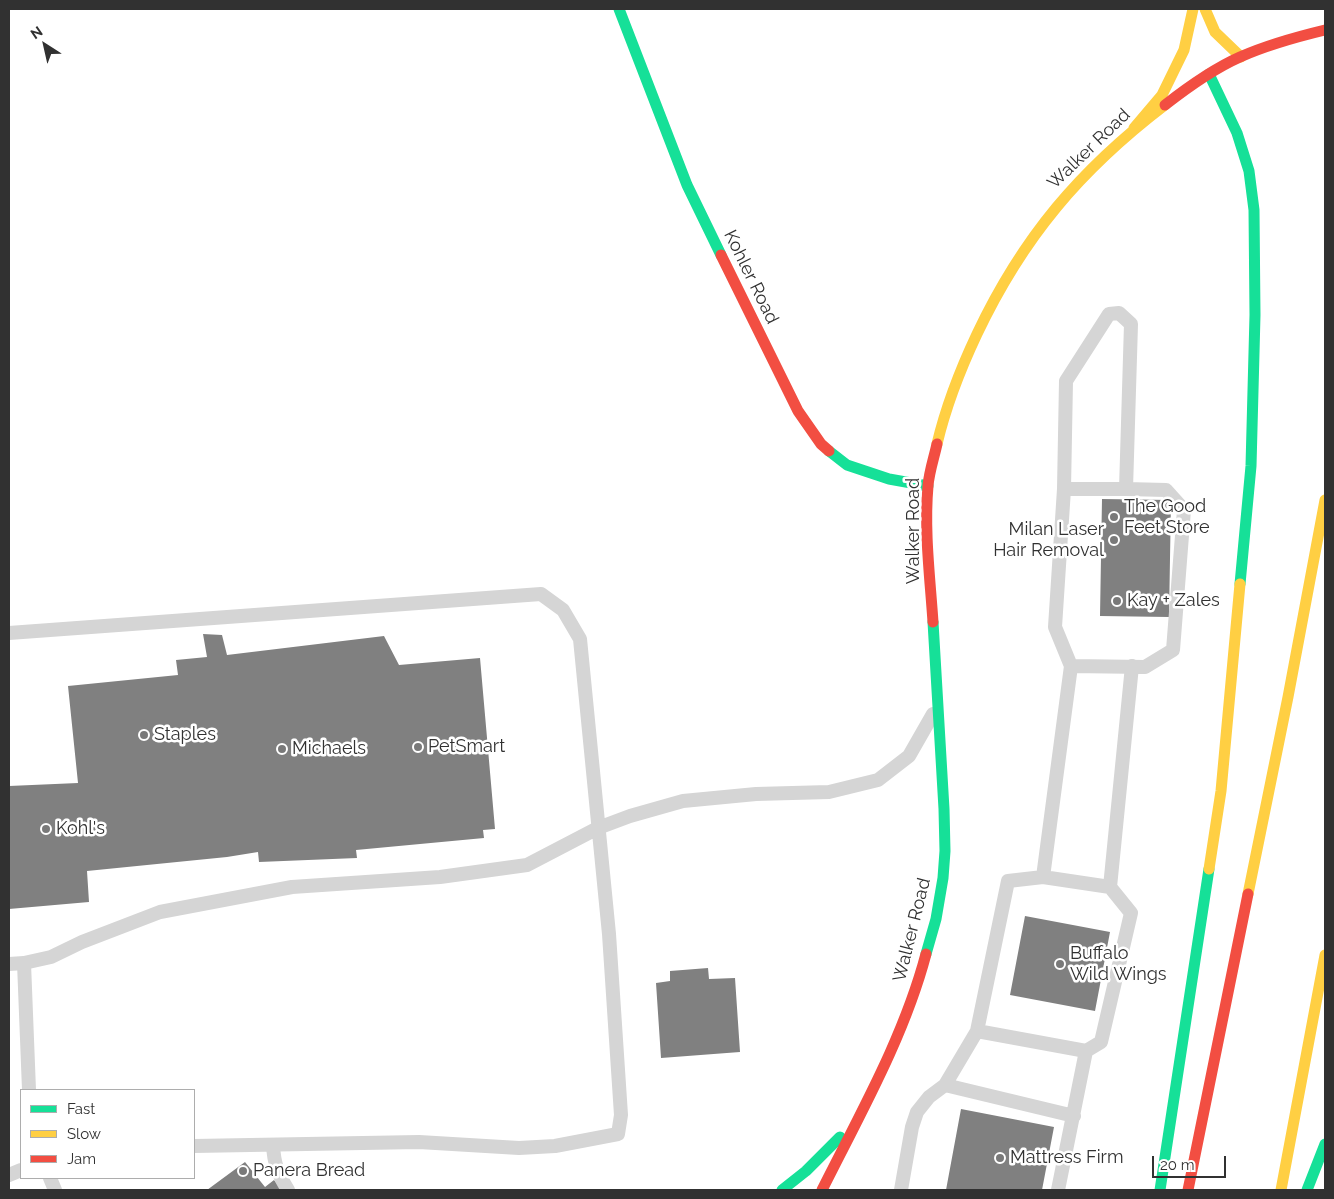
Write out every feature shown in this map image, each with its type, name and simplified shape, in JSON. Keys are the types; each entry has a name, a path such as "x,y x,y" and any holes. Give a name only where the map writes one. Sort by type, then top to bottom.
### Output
{"main road":[{"name":"Kohler Road","path":"619,9 687,185 798,411 821,444 847,465 889,479 928,486"},
{"path":"1134,128 1162,95 1184,50 1193,9"},
{"path":"1205,9 1215,32 1241,57"},
{"name":"Walker Road","path":"822,1190 907,1016 930,946 938,910 944,872 945,823 928,538 928,486 942,418 964,360 991,304 1018,257 1056,206 1096,161 1175,96 1209,74 1241,57 1276,44 1325,30"},
{"path":"1160,1190 1221,791 1251,466 1255,315 1254,210 1249,171 1237,133 1209,74"},
{"path":"1188,1190 1288,697 1325,500"},
{"path":"1280,1190 1325,955"},
{"path":"782,1190 806,1171 858,1118"},
{"path":"1307,1190 1325,1144"}],"lane":[{"path":"1043,877 1071,666 1055,627 1064,489 1066,381 1109,314 1119,313 1131,324 1126,489"},
{"path":"1064,489 1166,490 1184,510 1173,650 1138,666 1071,666"},
{"path":"9,632 541,594 563,610 580,639 609,934 621,1115 618,1134 555,1146 519,1148 419,1142 195,1146"},
{"path":"1110,887 1138,666"},
{"path":"9,964 51,957 82,942 160,912 292,887 440,877 527,865 598,828 630,816 683,801 756,794 829,792 878,780 909,756 937,707"},
{"path":"901,1190 912,1127 917,1112 929,1097 945,1085 977,1031 1008,881 1043,877 1110,887 1131,913 1101,1042 1086,1051 977,1031"},
{"path":"24,963 29,1089"},
{"path":"1058,1190 1086,1051"},
{"path":"945,1085 1074,1116"},
{"path":"273,1144 274,1162 288,1190"}],"building":[{"path":"1102,499 1171,500 1169,617 1100,616"},
{"path":"203,634 222,635 227,655 384,636 399,665 480,658 495,829 483,830 484,838 356,850 357,858 259,862 258,852 227,857 87,871 89,902 9,909 9,786 78,783 68,686 178,675 176,660 207,657"},
{"name":"Buffalo Wild Wings","path":"1025,916 1110,932 1095,1011 1010,995"},
{"path":"708,968 709,979 735,978 740,1052 661,1058 656,983 670,981 670,971"},
{"name":"Mattress Firm","path":"961,1109 1054,1127 1042,1190 946,1190"},
{"name":"Panera Bread","path":"245,1162 265,1187 274,1180 282,1190 207,1190"}],"traffic: fast":[{"path":"619,9 687,185 721,255"},
{"path":"1209,74 1237,133 1249,171 1254,210 1255,315 1251,466 1240,584"},
{"path":"829,451 847,465 889,479 928,486"},
{"path":"926,954 936,919 943,878 945,851 933,622"},
{"path":"1160,1190 1209,869"},
{"path":"782,1190 806,1171 840,1137"},
{"path":"1307,1190 1325,1144"}],"traffic: slow":[{"path":"1134,128 1162,95 1184,50 1193,9"},
{"path":"1205,9 1215,32 1241,57"},
{"path":"937,444 949,402 977,334 1014,266 1034,236 1080,180 1134,130 1165,105"},
{"path":"1248,894 1325,500"},
{"path":"1209,869 1221,791 1240,584"},
{"path":"1281,1190 1325,955"}],"traffic: jam":[{"path":"1165,105 1201,79 1240,57 1282,42 1325,30"},
{"path":"721,255 798,411 821,444 829,451"},
{"path":"933,622 928,554 927,503 929,476 937,444"},
{"path":"1188,1190 1248,894"},
{"path":"822,1190 880,1075 906,1015 926,954"}],"place":[{"name":"The Good Feet Store","path":"1114,517"},
{"name":"Milan Laser Hair Removal","path":"1114,540"},
{"name":"Kay + Zales","path":"1117,601"},
{"name":"Staples","path":"144,735"},
{"name":"PetSmart","path":"418,747"},
{"name":"Michaels","path":"282,749"},
{"name":"Kohl's","path":"46,829"},
{"name":"Buffalo Wild Wings","path":"1060,964"},
{"name":"Mattress Firm","path":"1000,1158"},
{"name":"Panera Bread","path":"243,1171"}]}
